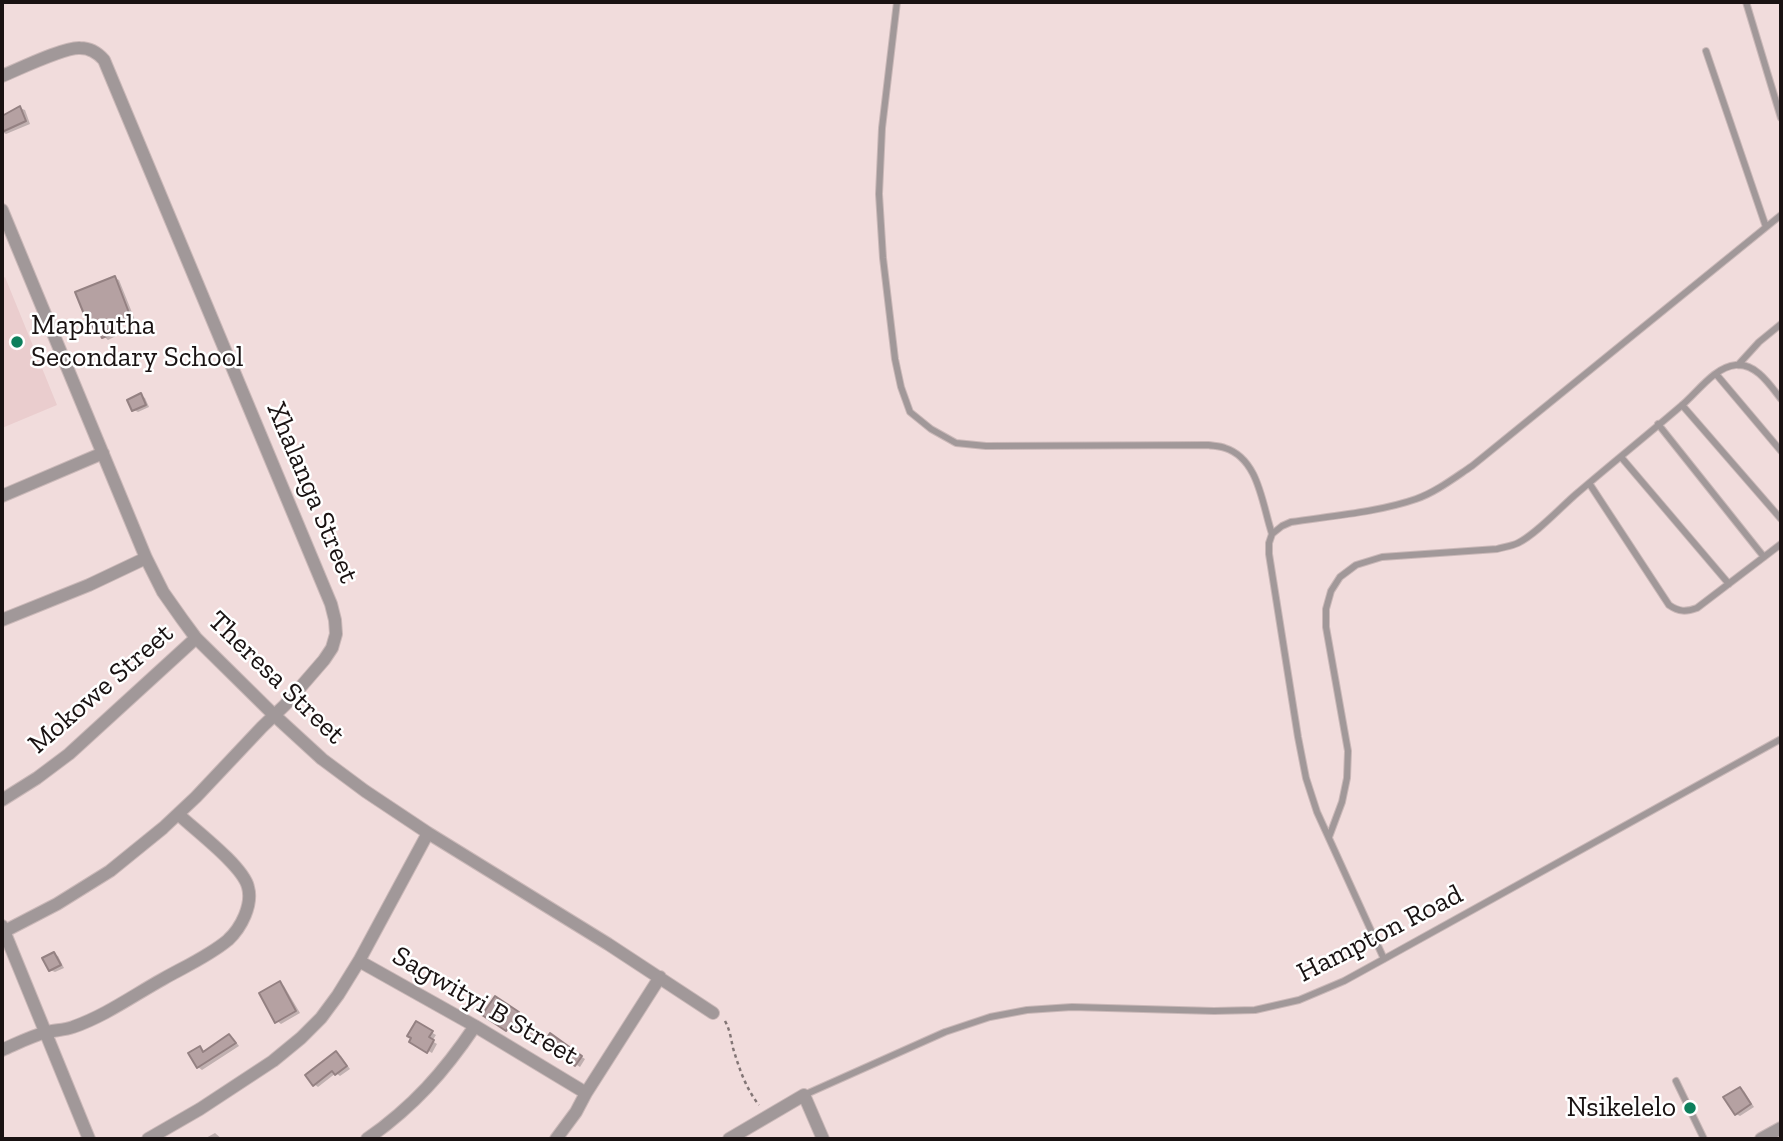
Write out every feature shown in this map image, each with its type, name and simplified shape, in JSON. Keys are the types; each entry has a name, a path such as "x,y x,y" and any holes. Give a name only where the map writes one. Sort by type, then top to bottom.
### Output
{"street":[{"name":"Xhalanga Street","path":"2,76 83,47 97,53 109,70 331,604 335,620 332,648 316,669 285,705 178,814 134,852 94,881 57,904 3,928"},
{"name":"Theresa Street","path":"2,210 146,558 163,592 196,638 274,715 354,783 428,833 660,977 713,1013"},
{"path":"2,496 103,453"},
{"path":"2,620 101,580 146,558"},
{"name":"Mokowe Street","path":"2,800 69,754 196,638"},
{"path":"2,1050 97,1016 209,953 237,929 246,913 249,899 248,886 243,875 178,814"},
{"path":"148,1139 273,1061 321,1018 359,961 428,833"},
{"path":"3,928 89,1139"},
{"name":"Sagwityi B Street","path":"359,961 475,1026 586,1093"},
{"path":"556,1139 576,1112 660,977"},
{"path":"367,1139 411,1104 436,1079 475,1026"},
{"path":"729,1139 804,1095 823,1139"},
{"path":"1761,1139 1781,1128"}],"lane":[{"path":"897,2 882,128 879,194 894,359 910,412 931,429 956,443 986,446 1224,447 1247,463 1255,478 1272,534"},
{"path":"1746,2 1781,118"},
{"path":"1706,51 1766,227"},
{"path":"1384,959 1317,812 1306,778 1269,554 1272,534 1282,526 1292,523 1382,508 1416,499 1443,486 1472,466 1781,215"},
{"path":"1738,365 1759,342 1781,324"},
{"path":"1329,838 1348,778 1345,729 1326,628 1328,600 1340,576 1356,565 1382,557 1516,545 1532,535 1589,483 1726,368 1738,365 1749,367 1757,372 1781,399"},
{"path":"1716,374 1781,451"},
{"path":"1682,405 1781,519"},
{"path":"1658,424 1764,556"},
{"path":"1621,457 1729,584"},
{"path":"1589,483 1669,605 1676,610 1687,612 1697,608 1781,544"},
{"name":"Hampton Road","path":"804,1095 945,1032 990,1017 1027,1010 1072,1007 1255,1010 1299,1000 1344,981 1781,739"},
{"path":"1676,1081 1704,1139"}],"path":[{"path":"713,1013 723,1018 728,1027 737,1062 746,1083 756,1101 769,1115"}],"shaded area":[{"name":"Maphutha Secondary School","path":"5,277 57,405 2,428 2,279"}],"building":[{"path":"20,106 26,121 2,132 2,116"},
{"path":"115,276 131,318 114,325 117,332 102,338 91,323 88,324 75,292"},
{"path":"141,393 146,405 132,411 127,400"},
{"path":"54,952 61,965 49,971 42,958"},
{"path":"280,981 296,1011 275,1023 259,993"},
{"path":"495,996 519,1012 517,1014 533,1026 525,1037 509,1026 506,1031 482,1015"},
{"path":"416,1021 433,1031 429,1037 434,1040 427,1053 409,1042 411,1038 407,1036"},
{"path":"550,1033 582,1056 575,1066 543,1045"},
{"path":"229,1034 236,1043 197,1068 188,1053 200,1046 203,1052"},
{"path":"336,1051 347,1066 335,1075 332,1071 313,1086 305,1075"},
{"path":"1740,1087 1751,1104 1735,1115 1723,1097"}],"place":[{"name":"Maphutha Secondary School","path":"17,342"},
{"name":"Nsikelelo","path":"1690,1108"}]}
